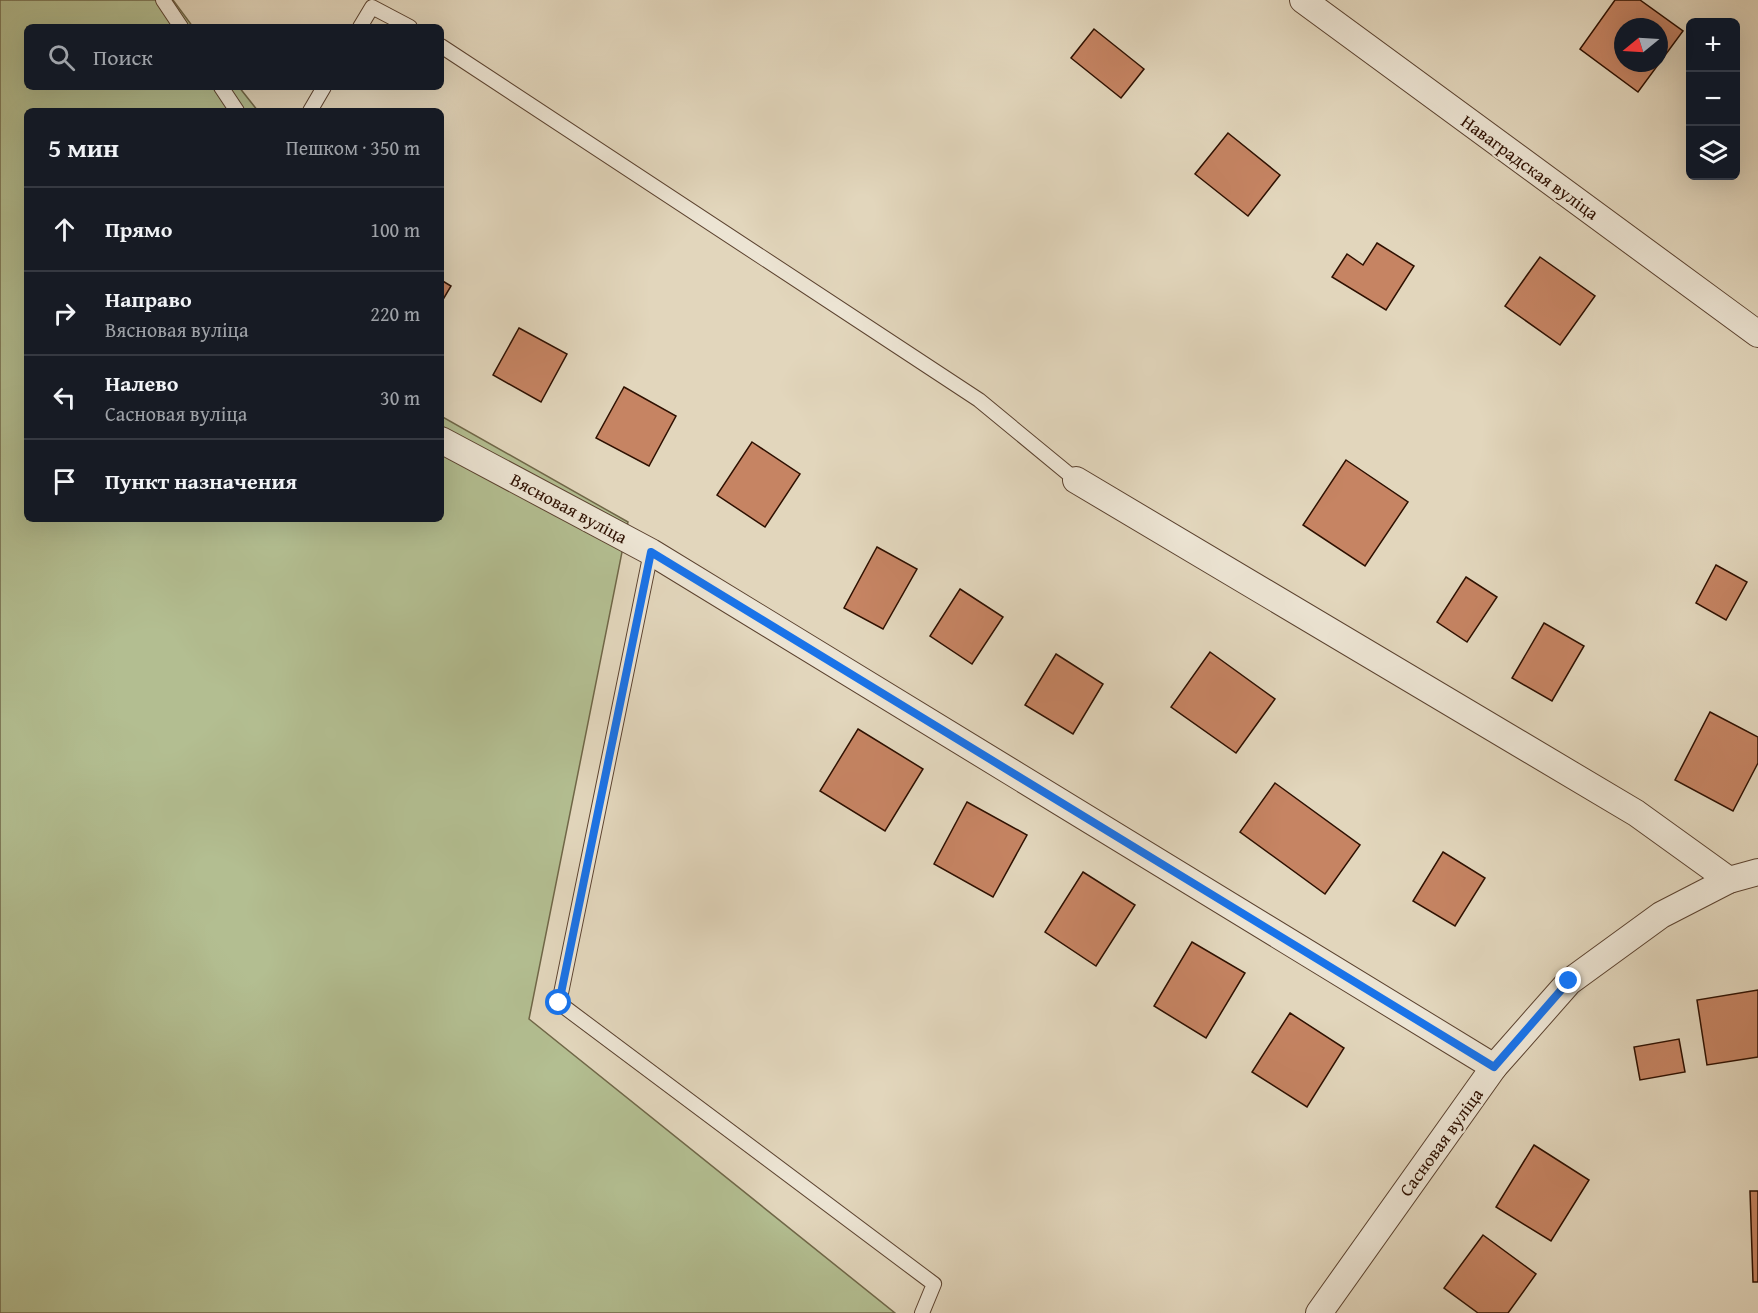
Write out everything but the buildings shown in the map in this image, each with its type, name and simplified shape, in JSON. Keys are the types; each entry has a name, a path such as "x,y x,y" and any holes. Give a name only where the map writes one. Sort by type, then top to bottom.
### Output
{"street":[{"name":"Наваградская вуліца","path":"1303,0 1758,334"},
{"name":"Вясновая вуліца","path":"444,442 651,552 1494,1067"},
{"path":"1076,480 1636,813 1729,880"},
{"name":"Сасновая вуліца","path":"1319,1313 1494,1067 1569,981 1661,915 1729,880 1758,872"}],"lane":[{"path":"163,0 179,24"},
{"path":"362,24 372,7 404,24"},
{"path":"444,48 979,400 1076,480"},
{"path":"223,90 235,108"},
{"path":"311,108 322,90"},
{"path":"651,552 559,1003 934,1284 922,1313"}],"green space":[{"path":"0,0 173,0 191,24 24,24 24,90 241,90 256,108 24,108 24,522 444,522 444,418 628,522 529,1019 895,1313 0,1313"}],"route":[{"path":"559,1003 651,552 1494,1067 1569,981"}]}
